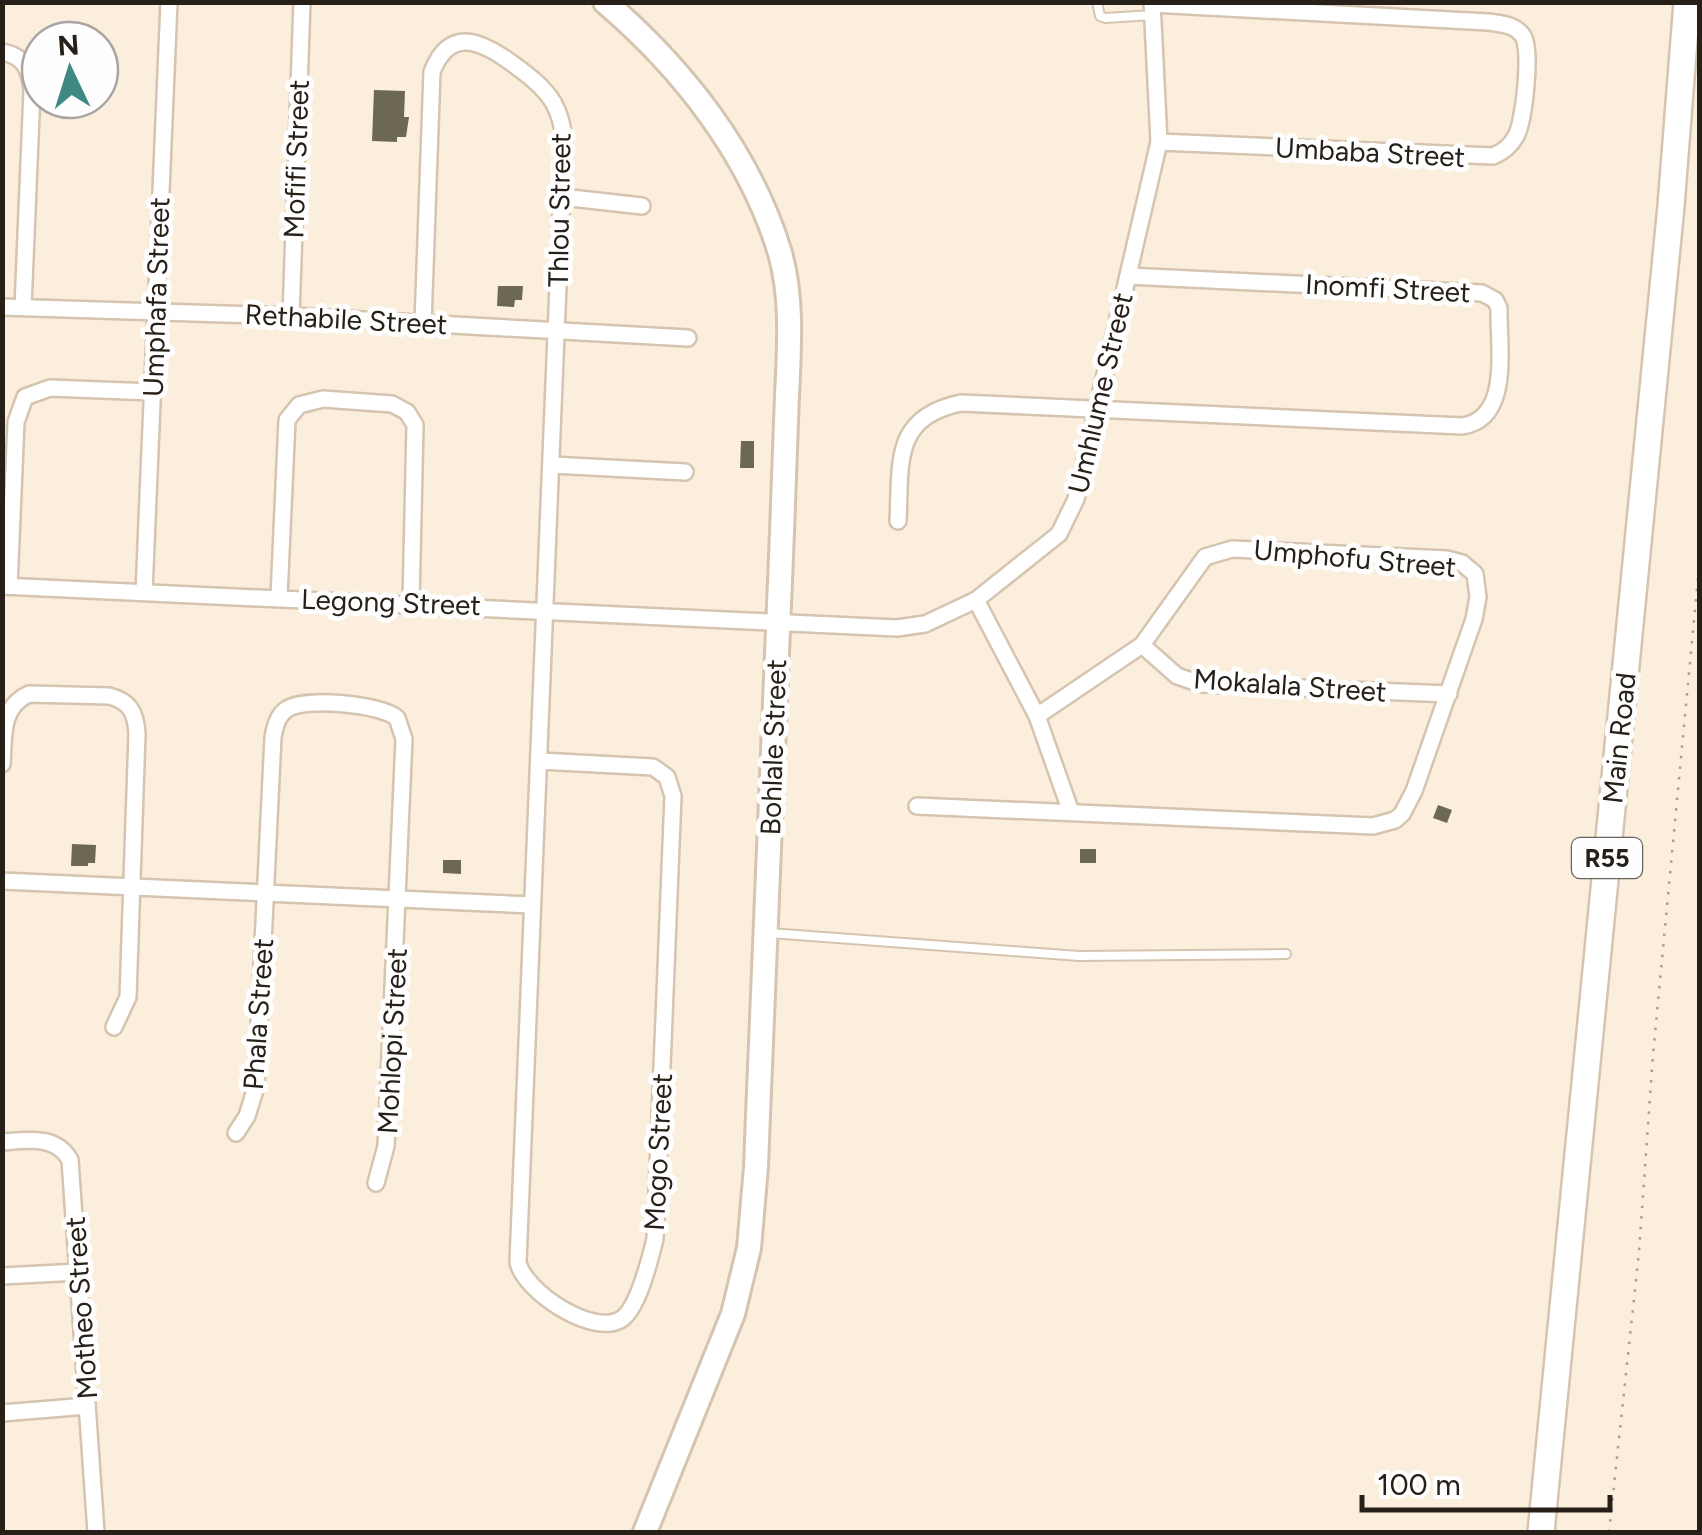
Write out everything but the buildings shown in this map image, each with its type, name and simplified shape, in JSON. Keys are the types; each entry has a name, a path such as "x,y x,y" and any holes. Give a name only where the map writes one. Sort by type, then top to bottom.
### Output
{"main road":[{"name":"Main Road","path":"1541,1532 1687,2"},
{"name":"Main Road","path":"1672,183 1700,46"}],"street":[{"name":"Umphafa Street","path":"144,592 169,2"},
{"name":"Mofifi Street","path":"290,316 302,2"},
{"name":"Bohlale Street","path":"605,2 649,41 717,124 758,191 781,256 788,290 789,356 754,1210 742,1283 726,1335 645,1532"},
{"name":"Umhlume Street","path":"778,621 912,627 925,624 976,600 1059,534 1068,520 1159,142 1152,7"},
{"name":"Umbaba Street","path":"1152,7 1488,22 1514,28 1522,35 1526,49 1523,118 1509,147 1493,156 1159,142"},
{"name":"Thlou Street","path":"423,323 432,72 441,55 470,40 485,44 544,90 562,123 545,609"},
{"path":"2,52 19,57 26,64 32,91 23,307"},
{"path":"562,197 642,206"},
{"name":"Inomfi Street","path":"1096,410 1462,426 1483,418 1494,404 1499,308 1495,300 1482,293 1128,276"},
{"name":"Rethabile Street","path":"2,307 290,316 688,338"},
{"path":"6,586 16,422 25,397 50,388 152,392"},
{"path":"279,597 287,420 299,405 323,399 392,404 406,412 415,424 411,602"},
{"path":"898,520 900,461 907,435 913,425 937,408 961,404 1096,410"},
{"path":"552,466 686,472"},
{"name":"Umphofu Street","path":"917,806 1389,824 1407,807 1449,694 1474,619 1478,597 1475,574 1470,567 1447,559 1232,549 1212,554 1198,566 1142,646 1037,716"},
{"name":"Legong Street","path":"6,586 778,621"},
{"path":"976,600 1037,716 1072,812"},
{"name":"Mogo Street","path":"540,761 653,766 667,777 673,796 655,1239 634,1302 622,1319 612,1324 590,1322 540,1295 519,1269 545,609"},
{"name":"Mokalala Street","path":"1142,646 1177,676 1201,684 1449,694"},
{"path":"2,764 6,717 18,698 39,692 109,696 128,705 136,721 128,997 114,1027"},
{"name":"Phala Street","path":"236,1133 247,1116 256,1087 272,738 281,714 290,707 309,703 379,708 390,712 402,728 399,898"},
{"path":"2,882 532,905"},
{"name":"Mohlopi Street","path":"376,1182 386,1146 399,898"},
{"name":"Motheo Street","path":"2,1142 47,1142 65,1151 72,1172 96,1532"},
{"path":"2,1276 79,1272"},
{"path":"2,1414 87,1406"}],"lane":[{"path":"1097,2 1100,16 1105,18 1152,7"},
{"path":"765,932 1079,956 1286,954"}],"path":[{"path":"1609,1532 1634,1301 1700,556"}]}
